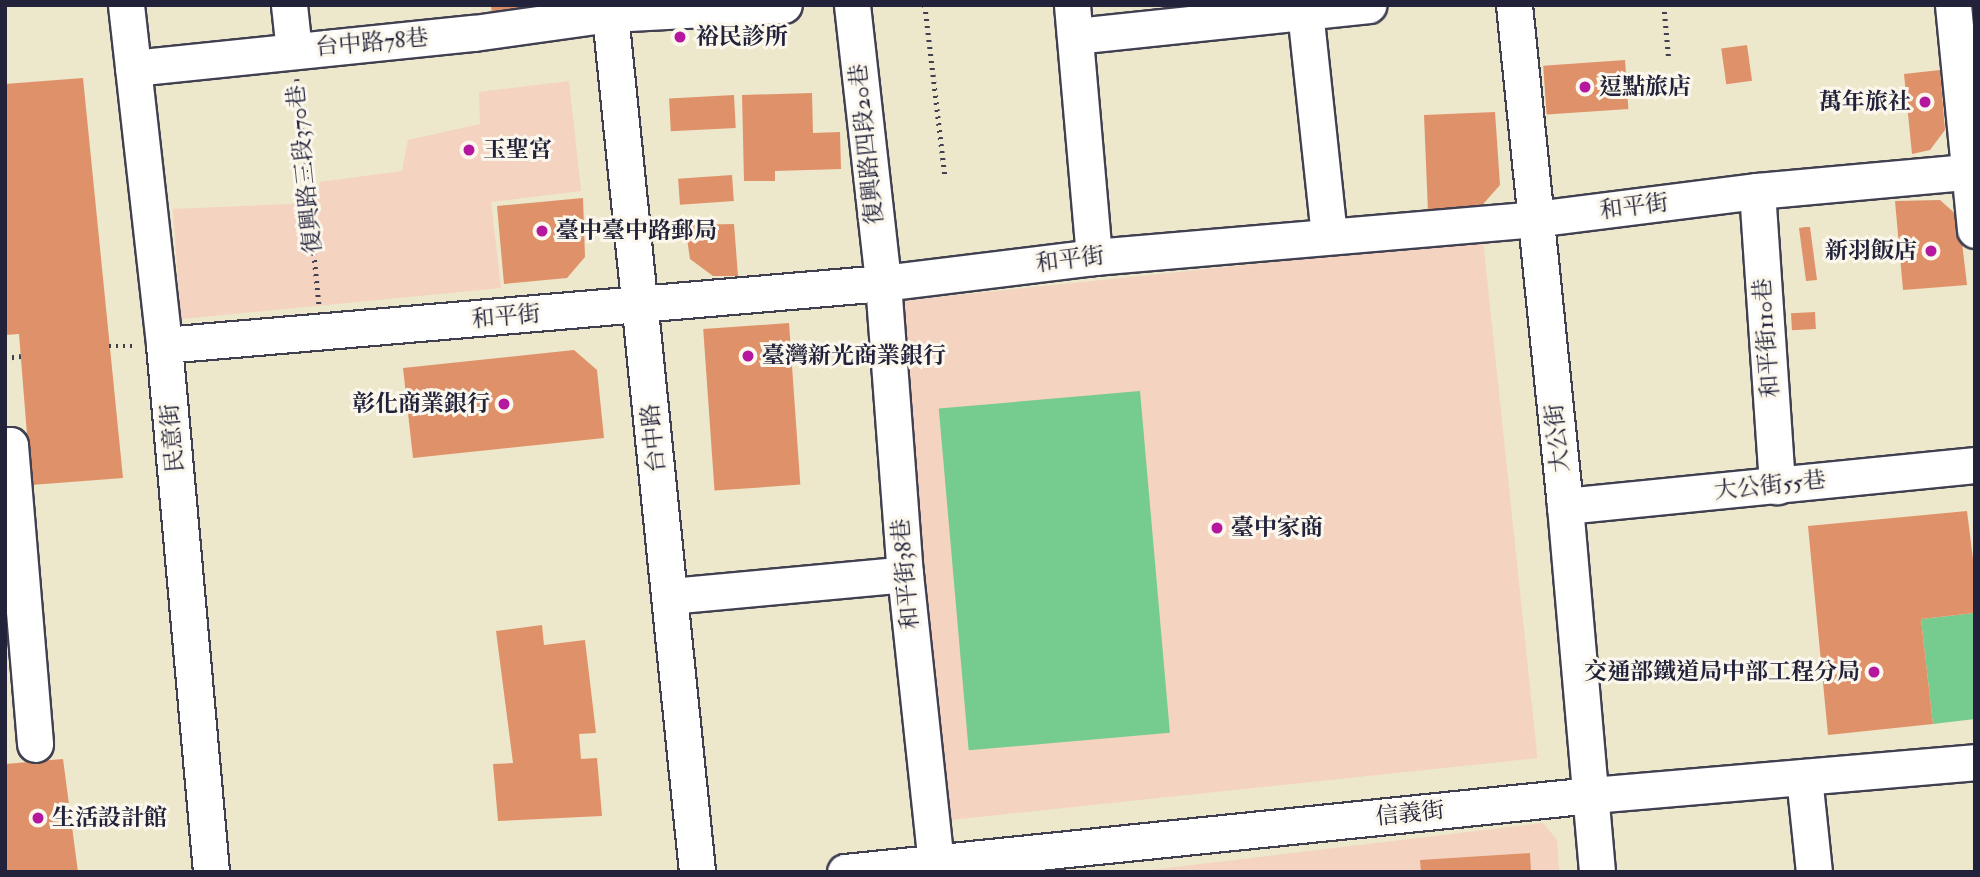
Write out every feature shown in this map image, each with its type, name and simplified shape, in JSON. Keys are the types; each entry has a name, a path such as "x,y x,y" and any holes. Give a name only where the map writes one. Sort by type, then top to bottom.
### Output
{"street":[{"name":"民意街","path":"127,5 164,345 212,872"},
{"path":"289,5 294,51"},
{"name":"台中路78巷","path":"133,68 474,33 610,10 784,5"},
{"name":"復興路四段20巷","path":"852,5 883,283"},
{"path":"1094,257 1074,21 1368,5"},
{"name":"大公街","path":"1514,5 1565,506 1597,872"},
{"path":"1953,5 1972,171 1975,230"},
{"path":"1297,9 1329,236"},
{"name":"台中路","path":"610,10 697,872"},
{"name":"和平街","path":"164,345 883,283 1094,257 1535,219 1758,191 1972,171"},
{"name":"和平街110巷","path":"1758,191 1777,486"},
{"name":"和平街38巷","path":"883,283 905,574 936,864"},
{"path":"5,446 10,445 35,744"},
{"name":"大公街55巷","path":"1565,506 1975,465"},
{"path":"670,596 905,574"},
{"name":"信義街","path":"845,872 1592,795 1975,762"},
{"path":"1804,777 1814,872"}],"path":[{"path":"925,5 945,176"},
{"path":"1664,5 1669,60"},
{"name":"復興路三段370巷","path":"294,51 321,332"},
{"path":"5,358 21,356"}],"shaded area":[{"path":"569,81 581,191 491,202 501,288 181,319 173,209 292,204 317,196 320,182 402,171 408,140 480,124 479,92"},
{"name":"臺中家商","path":"1483,240 1537,758 943,821 888,303"},
{"path":"1543,823 1557,840 1559,872 1134,872"}],"green space":[{"path":"1140,391 1170,733 969,750 939,409"},
{"path":"1975,613 1975,719 1933,724 1921,619"}],"building":[{"path":"491,5 573,5 492,17"},
{"path":"1747,45 1752,81 1726,84 1721,49"},
{"name":"逗點旅店","path":"1625,60 1628,109 1547,115 1543,66"},
{"name":"萬年旅社","path":"1940,70 1945,130 1930,150 1912,154 1904,74"},
{"path":"83,78 123,478 31,485 19,334 5,335 5,84"},
{"path":"812,93 813,133 840,132 841,169 775,171 775,181 744,181 742,95"},
{"path":"734,95 736,128 671,131 669,98"},
{"path":"1495,112 1500,185 1477,211 1428,212 1424,115"},
{"path":"732,175 734,201 680,205 678,179"},
{"name":"臺中臺中路郵局","path":"583,198 585,257 567,278 504,284 497,206"},
{"name":"新羽飯店","path":"1940,200 1959,217 1967,285 1903,290 1895,201"},
{"path":"734,224 738,276 713,276 690,259 685,225"},
{"path":"1810,227 1817,280 1806,281 1799,228"},
{"path":"1815,312 1816,329 1792,330 1791,313"},
{"path":"789,323 800,485 715,491 703,329"},
{"name":"彰化商業銀行","path":"574,350 597,370 604,438 413,458 403,368"},
{"name":"交通部鐵道局中部工程分局","path":"1967,511 1975,575 1975,613 1921,619 1933,724 1828,735 1808,526"},
{"path":"542,625 544,645 585,640 596,733 579,734 581,759 597,758 602,816 498,821 493,764 513,763 496,631"},
{"name":"生活設計館","path":"63,759 78,872 5,872 5,764"},
{"path":"1530,853 1531,872 1421,872 1420,860"}],"place":[{"name":"裕民診所","path":"680,37"},
{"name":"逗點旅店","path":"1585,87"},
{"name":"萬年旅社","path":"1925,102"},
{"name":"玉聖宮","path":"469,150"},
{"name":"臺中臺中路郵局","path":"542,231"},
{"name":"新羽飯店","path":"1931,251"},
{"name":"臺灣新光商業銀行","path":"748,356"},
{"name":"彰化商業銀行","path":"504,404"},
{"name":"臺中家商","path":"1217,528"},
{"name":"交通部鐵道局中部工程分局","path":"1874,672"},
{"name":"生活設計館","path":"38,818"}]}
